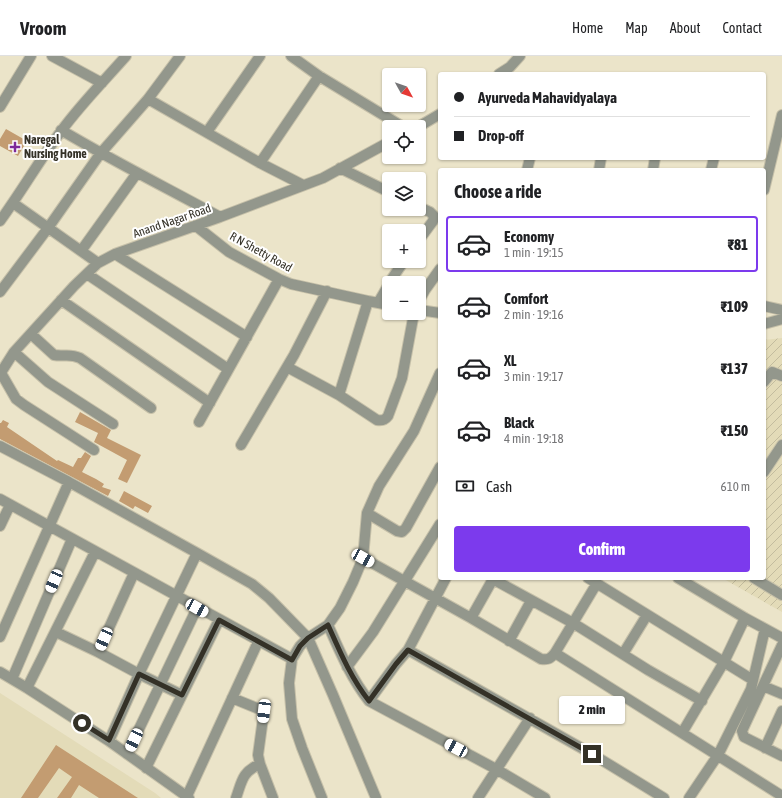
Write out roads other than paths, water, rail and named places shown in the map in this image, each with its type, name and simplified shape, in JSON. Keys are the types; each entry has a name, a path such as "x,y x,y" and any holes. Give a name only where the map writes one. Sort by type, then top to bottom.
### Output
{"street":[{"path":"0,107 31,56"},
{"path":"52,56 102,83"},
{"path":"0,292 48,228 100,154 148,99 180,56"},
{"path":"207,132 260,56"},
{"path":"291,56 319,76 391,120"},
{"path":"502,72 510,67 520,56"},
{"path":"0,221 61,130 102,83 120,58"},
{"path":"260,163 319,76"},
{"path":"148,99 260,163 304,185"},
{"path":"426,122 438,115"},
{"path":"766,182 782,118"},
{"path":"61,130 100,154 168,188 220,217"},
{"name":"Anand Nagar Road","path":"0,374 14,352 61,300 98,263 115,254 196,226 323,178 382,146"},
{"path":"340,168 382,189"},
{"path":"81,251 137,173"},
{"path":"13,203 98,263"},
{"path":"426,210 434,216 433,221 426,230"},
{"name":"R N Shetty Road","path":"196,226 229,252 279,279 291,284 382,304"},
{"path":"115,254 246,337"},
{"path":"426,289 438,272"},
{"path":"87,274 228,369"},
{"path":"199,422 279,279"},
{"path":"241,445 287,367 327,291"},
{"path":"339,395 373,302 382,291"},
{"path":"61,300 210,403"},
{"path":"766,306 782,310"},
{"path":"426,311 438,314"},
{"path":"766,323 782,319"},
{"path":"287,367 339,395 377,420 381,421 388,416 402,378 413,320"},
{"path":"31,334 54,355 58,356 68,354 80,358 151,408"},
{"path":"14,352 48,382 113,424"},
{"path":"766,380 772,372 782,376"},
{"path":"0,374 16,399 35,414 94,450"},
{"path":"322,798 292,719 289,683 292,660 300,646 310,637 326,627 340,608 363,558 367,513 379,486 414,431 438,377"},
{"path":"766,469 782,445"},
{"path":"0,446 69,482 252,584 310,637 376,798"},
{"path":"367,513 402,532 406,528 438,471"},
{"path":"0,637 69,482"},
{"path":"0,499 292,660"},
{"path":"0,526 10,505"},
{"path":"347,667 373,632 438,527"},
{"path":"12,679 72,539"},
{"path":"27,688 95,552"},
{"path":"109,740 197,553"},
{"path":"363,558 541,659 547,660 555,654 574,623 592,580 753,680"},
{"path":"98,652 134,573"},
{"path":"369,701 408,650 445,580"},
{"path":"471,618 491,580"},
{"path":"494,580 574,623 623,654 702,700"},
{"path":"681,580 765,629 782,644 742,731 742,735 744,737 782,756"},
{"path":"757,580 782,595"},
{"path":"509,641 531,601"},
{"path":"127,754 197,608"},
{"path":"623,654 648,615"},
{"path":"682,732 724,662 745,618"},
{"path":"146,768 219,620"},
{"path":"326,627 347,667 361,691 369,701 496,769 545,798"},
{"path":"689,798 718,755 751,689 765,629"},
{"path":"56,632 182,695"},
{"path":"0,672 109,740 188,797 258,642"},
{"path":"408,650 530,718 664,798"},
{"path":"555,654 682,732 782,796"},
{"path":"763,686 782,694"},
{"path":"232,698 264,711 258,755 273,798"},
{"path":"765,748 782,711"},
{"path":"478,798 530,718"},
{"path":"236,798 247,772 251,768 260,764"}],"place":[{"name":"Naregal Nursing Home","path":"15,147"}]}
